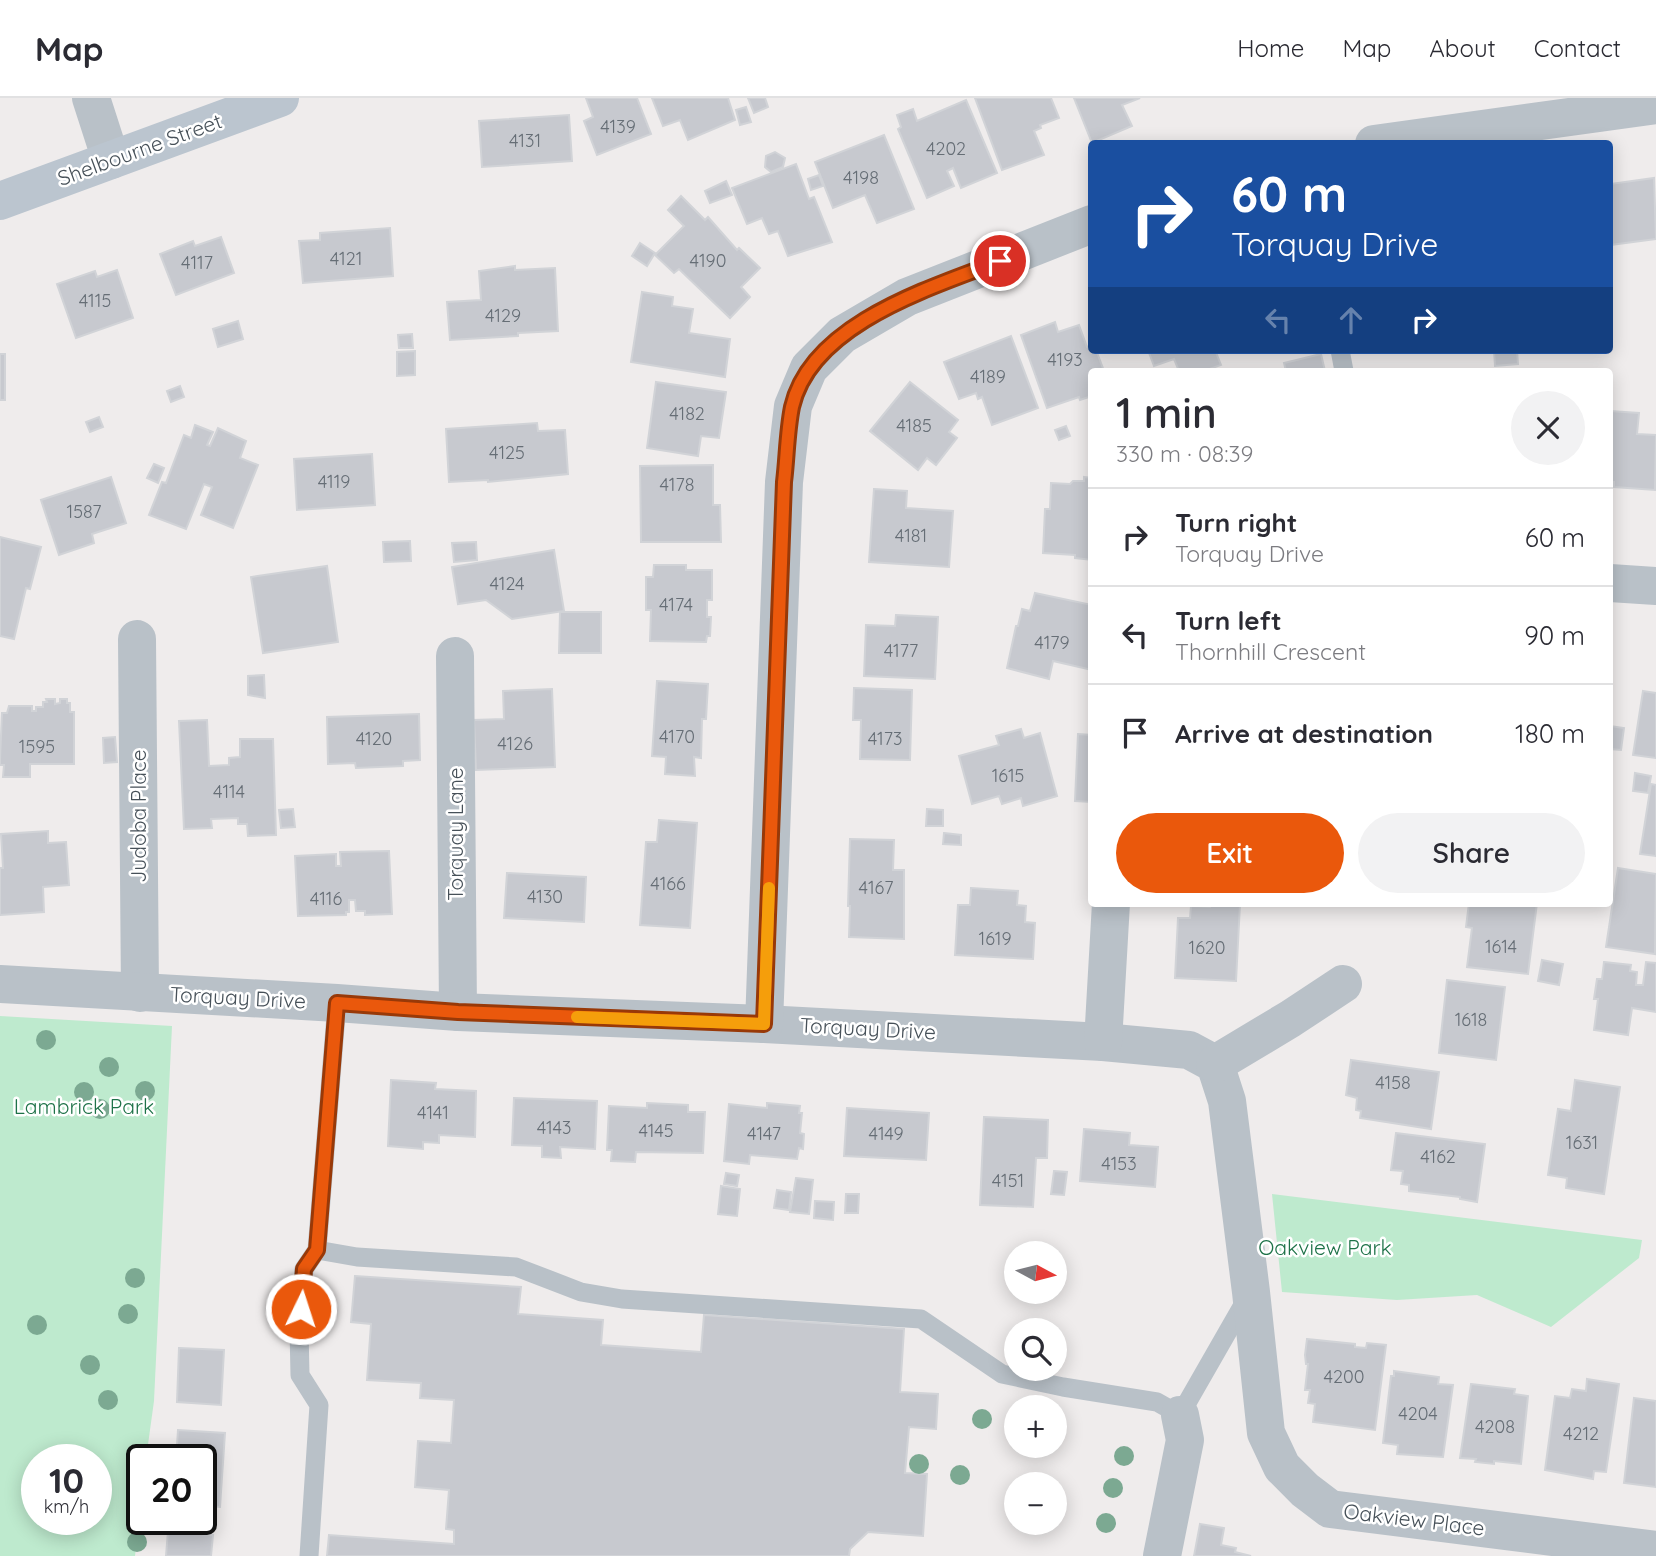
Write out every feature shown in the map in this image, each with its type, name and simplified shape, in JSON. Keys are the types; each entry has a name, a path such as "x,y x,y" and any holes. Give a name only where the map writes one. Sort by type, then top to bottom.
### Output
{"main road":[{"name":"Shelbourne Street","path":"0,201 280,98"}],"street":[{"path":"91,98 111,160"},
{"path":"1403,140 1656,105"},
{"path":"764,1024 784,482 793,406 809,368 842,335 907,297 1088,226"},
{"path":"1613,583 1656,586"},
{"name":"Judoba Place","path":"137,639 140,993"},
{"name":"Torquay Lane","path":"454,656 458,1012"},
{"path":"1102,1042 1111,907"},
{"name":"Torquay Drive","path":"0,984 458,1012 764,1024 1102,1042 1189,1050 1215,1064"},
{"path":"1251,1292 1227,1101 1215,1064 1343,984"},
{"name":"Oakview Place","path":"1251,1292 1266,1433 1282,1468 1330,1509 1656,1550"},
{"path":"1162,1556 1185,1440 1180,1415"}],"lane":[{"path":"309,1556 319,1405 300,1375 299,1329 304,1269 317,1250 337,1003"},
{"path":"317,1250 357,1257 516,1268 581,1292 622,1299 921,1319 1002,1374 1157,1402 1180,1415 1251,1292"}],"green space":[{"name":"Lambrick Park","path":"0,1016 172,1026 154,1401 148,1444 126,1444 126,1535 138,1535 135,1556 0,1556"},
{"name":"Oakview Park","path":"1272,1194 1642,1240 1639,1258 1551,1327 1477,1295 1397,1300 1282,1292"}],"building":[{"path":"586,98 637,98 651,134 597,155 584,121 593,117"},
{"path":"652,98 728,98 735,120 688,140 680,120 663,126"},
{"path":"748,98 765,98 768,107 754,113"},
{"path":"975,98 1051,98 1059,118 1040,125 1041,128 1034,131 1044,155 1002,170"},
{"path":"1074,98 1140,98 1122,105 1132,126 1099,140 1091,140"},
{"path":"966,100 997,173 961,188 953,168 947,171 954,186 927,198 898,129 901,127 897,115 913,109 917,121"},
{"path":"746,107 751,122 740,125 736,110"},
{"path":"569,115 572,161 482,167 479,121"},
{"path":"884,135 914,209 877,223 865,195 833,208 815,162"},
{"path":"775,152 785,158 783,167 771,172 765,167 766,156"},
{"path":"796,164 809,199 814,197 832,242 788,256 778,231 769,234 762,218 747,224 732,188"},
{"path":"819,175 823,186 811,190 808,179"},
{"path":"1654,178 1656,239 1613,245 1613,184"},
{"path":"726,181 732,195 710,203 705,191"},
{"path":"681,196 705,220 708,217 737,250 739,248 760,268 741,287 750,297 730,318 679,269 674,273 655,255 684,226 668,210"},
{"path":"390,228 393,276 303,283 299,241 320,240 320,233"},
{"path":"221,237 234,273 176,295 160,254 193,241 195,246"},
{"path":"640,243 655,253 647,266 632,256"},
{"path":"515,266 515,270 555,268 558,331 450,340 447,302 481,300 479,271"},
{"path":"117,270 133,318 76,338 57,284 95,271 97,277"},
{"path":"642,292 673,297 672,306 693,309 689,333 730,339 725,377 631,362"},
{"path":"238,321 243,339 218,347 213,329"},
{"path":"1055,322 1058,332 1079,325 1088,347 1088,354 1098,354 1103,368 1088,368 1088,397 1080,400 1079,397 1047,408 1021,335"},
{"path":"412,334 413,348 399,348 398,335"},
{"path":"1011,336 1038,408 992,425 982,397 978,399 976,393 959,399 944,362"},
{"path":"415,351 415,375 397,376 397,352"},
{"path":"0,354 5,354 5,400 0,400"},
{"path":"1150,354 1217,354 1221,365 1212,368 1178,368 1174,359 1154,366"},
{"path":"1321,354 1324,368 1285,368 1284,363"},
{"path":"1494,354 1517,354 1518,364 1495,366"},
{"path":"656,382 726,392 719,438 701,436 698,456 647,448"},
{"path":"910,382 958,420 949,432 957,438 936,465 927,458 918,470 870,431"},
{"path":"180,386 184,397 171,402 167,391"},
{"path":"1613,411 1639,413 1637,434 1656,435 1655,490 1614,487"},
{"path":"99,417 103,427 90,432 86,422"},
{"path":"537,423 538,431 565,430 568,474 488,482 449,482 446,429"},
{"path":"195,425 213,432 207,445 210,446 218,428 246,441 240,458 258,465 233,528 201,515 212,487 204,484 186,529 149,515 162,482 166,483 184,435 191,438"},
{"path":"1066,426 1070,436 1059,440 1055,430"},
{"path":"372,454 375,505 297,510 294,459"},
{"path":"154,464 164,468 158,483 147,478"},
{"path":"713,465 713,505 720,505 721,542 641,542 640,466"},
{"path":"111,477 126,523 92,534 94,543 59,555 41,500"},
{"path":"1084,477 1088,478 1088,560 1075,558 1075,555 1043,553 1045,509 1050,509 1051,483 1070,484 1073,481 1084,481"},
{"path":"874,489 907,491 906,508 953,511 949,567 869,562"},
{"path":"0,537 41,547 30,589 26,588 14,639 0,636"},
{"path":"410,541 411,561 384,562 383,542"},
{"path":"476,542 477,560 454,562 452,543"},
{"path":"554,550 564,611 512,619 486,600 458,604 452,567"},
{"path":"654,565 686,565 686,570 712,570 712,600 707,600 707,617 711,617 710,636 707,636 706,642 650,641 651,610 646,610 646,577 653,577"},
{"path":"327,566 338,642 263,653 251,577"},
{"path":"1035,593 1088,604 1088,669 1053,661 1049,679 1007,668 1022,609 1030,611"},
{"path":"560,612 601,612 601,653 559,653"},
{"path":"896,615 938,617 935,679 864,676 866,625 895,626"},
{"path":"264,675 265,698 248,695 248,676"},
{"path":"657,681 708,684 706,719 702,719 701,758 694,757 695,776 665,774 666,757 652,756"},
{"path":"854,688 912,690 910,760 860,759 861,720 853,720"},
{"path":"552,689 555,767 476,770 474,720 504,719 503,691"},
{"path":"1643,691 1656,693 1656,758 1633,755"},
{"path":"46,699 55,699 55,704 60,703 60,699 67,699 70,712 74,712 74,764 30,764 30,777 3,777 4,765 0,765 2,713 7,713 9,706 32,706 32,711 36,711 36,707 43,707"},
{"path":"419,714 420,760 403,761 403,766 356,768 355,763 328,764 327,717"},
{"path":"207,720 209,766 229,765 229,758 240,757 240,739 273,739 276,835 248,836 247,824 238,824 238,818 211,819 212,828 184,829 179,721"},
{"path":"1613,726 1624,728 1621,750 1613,749"},
{"path":"1021,729 1024,738 1040,733 1057,796 1023,806 1021,798 1002,804 999,796 972,804 959,756 999,745 996,736"},
{"path":"1078,734 1088,735 1088,802 1075,801"},
{"path":"115,737 117,762 104,763 103,738"},
{"path":"1635,773 1651,776 1648,793 1633,791"},
{"path":"1651,784 1656,785 1656,856 1640,854"},
{"path":"293,809 295,827 281,828 279,810"},
{"path":"927,809 943,810 943,826 926,826"},
{"path":"659,820 697,823 690,928 640,925 646,842 657,842"},
{"path":"48,831 48,843 66,842 69,885 43,887 44,912 0,915 0,868 3,868 1,834"},
{"path":"944,833 961,835 961,845 943,844"},
{"path":"850,839 894,840 893,870 904,870 904,939 849,937"},
{"path":"389,851 392,914 365,915 365,911 356,911 355,900 349,900 349,912 346,912 346,915 298,916 295,856 336,854 336,866 341,866 340,852"},
{"path":"1618,868 1656,874 1655,954 1606,947"},
{"path":"507,873 586,877 584,922 504,918"},
{"path":"971,888 1018,891 1017,905 1026,906 1025,922 1035,923 1033,959 955,955 958,905 970,905"},
{"path":"1191,907 1240,907 1236,981 1175,978 1178,918 1190,918"},
{"path":"1468,907 1536,907 1528,974 1467,967 1472,928 1466,927"},
{"path":"1542,960 1563,964 1559,985 1538,981"},
{"path":"1604,962 1631,965 1630,971 1637,972 1636,985 1643,985 1646,962 1656,963 1656,1012 1632,1008 1628,1035 1594,1030 1598,999 1594,999 1597,979 1602,979"},
{"path":"1447,980 1505,987 1496,1060 1439,1053"},
{"path":"1351,1060 1439,1072 1431,1129 1360,1118 1361,1111 1356,1110 1357,1098 1346,1095"},
{"path":"391,1080 436,1083 435,1089 476,1091 475,1137 439,1135 439,1143 423,1142 423,1149 388,1146"},
{"path":"1575,1080 1620,1087 1604,1194 1566,1188 1567,1178 1548,1175 1558,1109 1571,1111"},
{"path":"514,1098 597,1101 595,1149 560,1147 561,1158 542,1157 542,1146 512,1145"},
{"path":"647,1103 688,1105 688,1112 705,1112 703,1153 636,1152 635,1162 611,1161 612,1150 607,1150 609,1106 647,1108"},
{"path":"767,1103 800,1106 800,1133 804,1134 803,1149 799,1148 797,1159 750,1155 749,1164 724,1161 729,1104 767,1108"},
{"path":"847,1108 929,1113 926,1160 844,1156"},
{"path":"984,1117 1048,1120 1047,1158 1036,1158 1033,1207 980,1205"},
{"path":"1084,1129 1130,1133 1129,1145 1158,1147 1155,1187 1080,1181"},
{"path":"1396,1133 1485,1144 1477,1202 1460,1197 1409,1191 1409,1185 1401,1184 1403,1171 1391,1170"},
{"path":"1054,1171 1067,1172 1064,1195 1051,1194"},
{"path":"726,1173 739,1175 737,1186 724,1184"},
{"path":"796,1178 813,1180 809,1214 790,1212"},
{"path":"721,1186 740,1189 737,1216 718,1214"},
{"path":"777,1190 791,1192 789,1210 774,1208"},
{"path":"846,1194 859,1194 858,1213 845,1213"},
{"path":"815,1201 834,1202 833,1220 814,1218"},
{"path":"355,1276 521,1287 518,1314 603,1320 601,1345 701,1352 704,1315 904,1329 900,1392 938,1394 936,1429 909,1427 905,1473 927,1474 923,1536 868,1532 850,1549 849,1556 327,1556 329,1535 454,1544 454,1530 446,1529 449,1490 415,1487 418,1441 451,1443 454,1400 420,1398 421,1383 367,1380 371,1324 351,1322"},
{"path":"1307,1339 1355,1344 1355,1347 1366,1348 1367,1343 1386,1345 1375,1430 1313,1422 1315,1404 1308,1403 1310,1390 1305,1390"},
{"path":"179,1348 224,1350 221,1405 177,1402"},
{"path":"1394,1371 1439,1377 1438,1384 1453,1385 1443,1457 1397,1454 1398,1445 1383,1443 1391,1376 1394,1376"},
{"path":"1587,1379 1619,1384 1606,1472 1594,1471 1593,1479 1545,1470 1555,1396 1570,1398 1572,1389 1586,1391"},
{"path":"1471,1384 1515,1389 1514,1394 1528,1396 1521,1464 1494,1461 1494,1464 1460,1458"},
{"path":"1634,1398 1656,1401 1656,1487 1624,1483"},
{"path":"178,1430 225,1433 220,1507 217,1507 217,1444 177,1444"},
{"path":"1200,1524 1224,1528 1221,1545 1236,1548 1235,1552 1251,1556 1194,1556"},
{"path":"168,1535 213,1535 211,1556 166,1556"}],"slow traffic":[{"path":"577,1017 764,1024 769,888"}],"route":[{"path":"301,1309 304,1269 317,1250 337,1003 458,1012 764,1024 784,482 793,406 809,368 842,335 907,297 1000,261"}]}
